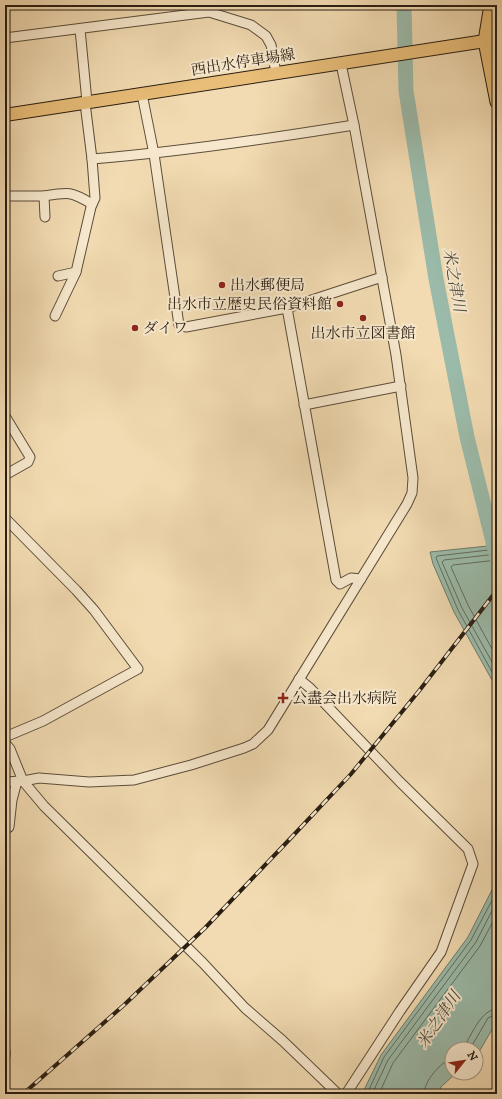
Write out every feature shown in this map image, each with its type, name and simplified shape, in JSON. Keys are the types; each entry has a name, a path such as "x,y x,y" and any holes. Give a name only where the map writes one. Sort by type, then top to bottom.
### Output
{"highway":[{"path":"491,5 485,42 497,102"}],"main road":[{"name":"西出水停車場線","path":"5,115 485,42"}],"street":[{"path":"5,38 209,12 251,25 266,36 271,45 276,73"},
{"path":"56,316 76,272 92,204 96,198 80,29"},
{"path":"5,782 39,778 89,782 134,780 191,765 253,744 268,730 407,504 412,492 413,478 401,386 354,125 345,63"},
{"path":"142,94 154,154 179,325 186,327 287,308 382,278"},
{"path":"92,159 154,154 354,125"},
{"path":"5,196 44,196 68,192 82,197 92,204"},
{"path":"44,196 44,217"},
{"path":"58,276 76,272"},
{"path":"287,308 336,580 340,584 351,578 361,579"},
{"path":"304,405 401,386"},
{"path":"5,416 30,457 28,462 5,475"},
{"path":"5,518 94,610 138,669 44,721 5,737"},
{"path":"298,679 310,688 399,781 468,849 473,864 441,952 400,1011 346,1094"},
{"path":"5,743 10,749 20,781 203,963 245,1008 284,1041 338,1094"},
{"path":"5,830 9,827 11,806 20,781"},
{"path":"5,1051 5,1056"}],"water":[{"path":"497,545 497,689 454,612 433,564 430,552"},
{"path":"497,880 497,1021 484,1043 484,1041 444,1041 444,1081 447,1081 441,1087 438,1094 362,1094 381,1055 468,937"}],"waterway":[{"name":"米之津川","path":"404,5 406,91 436,279 467,437 497,558"}],"railway":[{"path":"23,1094 124,1005 205,928 288,841 351,774 419,691 497,590"}],"place":[{"name":"出水郵便局","path":"222,285"},
{"name":"出水市立歴史民俗資料館","path":"340,304"},
{"name":"出水市立図書館","path":"363,318"},
{"name":"ダイワ","path":"135,328"},
{"name":"公盡会出水病院","path":"283,698"}]}
